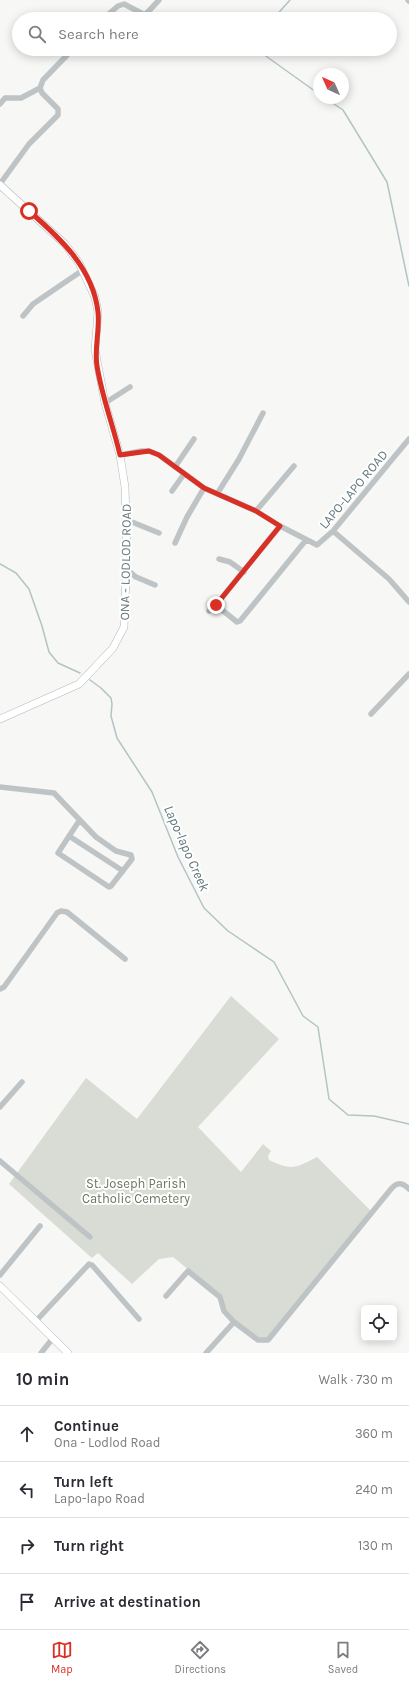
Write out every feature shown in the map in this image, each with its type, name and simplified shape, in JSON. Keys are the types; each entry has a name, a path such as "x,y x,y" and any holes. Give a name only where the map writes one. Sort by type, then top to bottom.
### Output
{"main road":[{"name":"ONA - LODLOD ROAD","path":"0,185 65,244 83,270 95,297 98,312 95,350 105,403 120,455 127,520 123,632 118,641 95,669 79,684 0,719"},
{"path":"0,1286 68,1353"}],"street":[{"path":"148,12 159,0"},
{"path":"111,12 118,6 124,4 139,12"},
{"path":"0,104 4,98 21,98 40,88 43,80 66,56"},
{"path":"0,185 29,144 58,115 58,109 42,93 40,88"},
{"path":"23,316 33,304 83,270"},
{"path":"105,403 130,387"},
{"path":"217,494 239,459 263,413"},
{"path":"175,467 194,439"},
{"name":"LAPO-LAPO ROAD","path":"120,455 149,451 159,455 204,488 256,511 280,526 317,545 332,531 409,439"},
{"path":"256,511 294,466"},
{"path":"172,491 184,474"},
{"path":"175,543 187,517 204,488"},
{"path":"127,520 159,533"},
{"path":"210,611 244,572 280,526"},
{"path":"332,531 389,579 409,602"},
{"path":"216,605 234,620 240,621 306,540"},
{"path":"219,559 230,562 244,572"},
{"path":"126,569 136,577 155,585"},
{"path":"371,714 409,674"},
{"path":"0,787 54,793 79,821 96,836 111,847 131,855 132,860 113,884 109,886 59,855 59,850 79,821"},
{"path":"69,836 124,871"},
{"path":"0,989 4,987 57,913 61,911 67,912 125,959"},
{"path":"0,1107 22,1082"},
{"path":"0,1095 6,1099"},
{"path":"0,1160 90,1237"},
{"path":"166,1296 188,1271 220,1297 225,1313 234,1322 258,1340 268,1340 391,1189 396,1184 399,1184 405,1185 409,1189"},
{"path":"0,1275 40,1226"},
{"path":"36,1321 89,1264 92,1265 139,1319"},
{"path":"206,1353 234,1322"},
{"path":"41,1353 53,1338"}],"green space":[{"name":"St. Joseph Parish Catholic Cemetery","path":"231,996 279,1039 198,1127 241,1172 263,1144 271,1151 268,1156 269,1160 283,1166 299,1166 317,1157 371,1211 270,1336 264,1339 259,1338 235,1321 225,1311 221,1296 173,1257 159,1259 132,1284 98,1253 92,1258 9,1184 86,1078 137,1119"}],"waterway":[{"path":"279,12 290,0"},
{"path":"266,56 313,90"},
{"path":"334,104 343,110 387,182 409,286"},
{"name":"Lapo-lapo Creek","path":"0,564 16,573 29,589 49,652 58,663 80,673"},
{"name":"Lapo-lapo Creek","path":"90,680 111,698 111,716 117,738 152,792 178,857 204,908 228,931 274,962 303,1016 318,1027 329,1099 348,1115 374,1116 409,1124"}],"route":[{"path":"29,211 59,237 76,257 95,297 98,312 95,350 97,367 105,403 113,426 120,455 142,451 149,451 159,455 204,488 256,511 280,526 216,605"}]}
